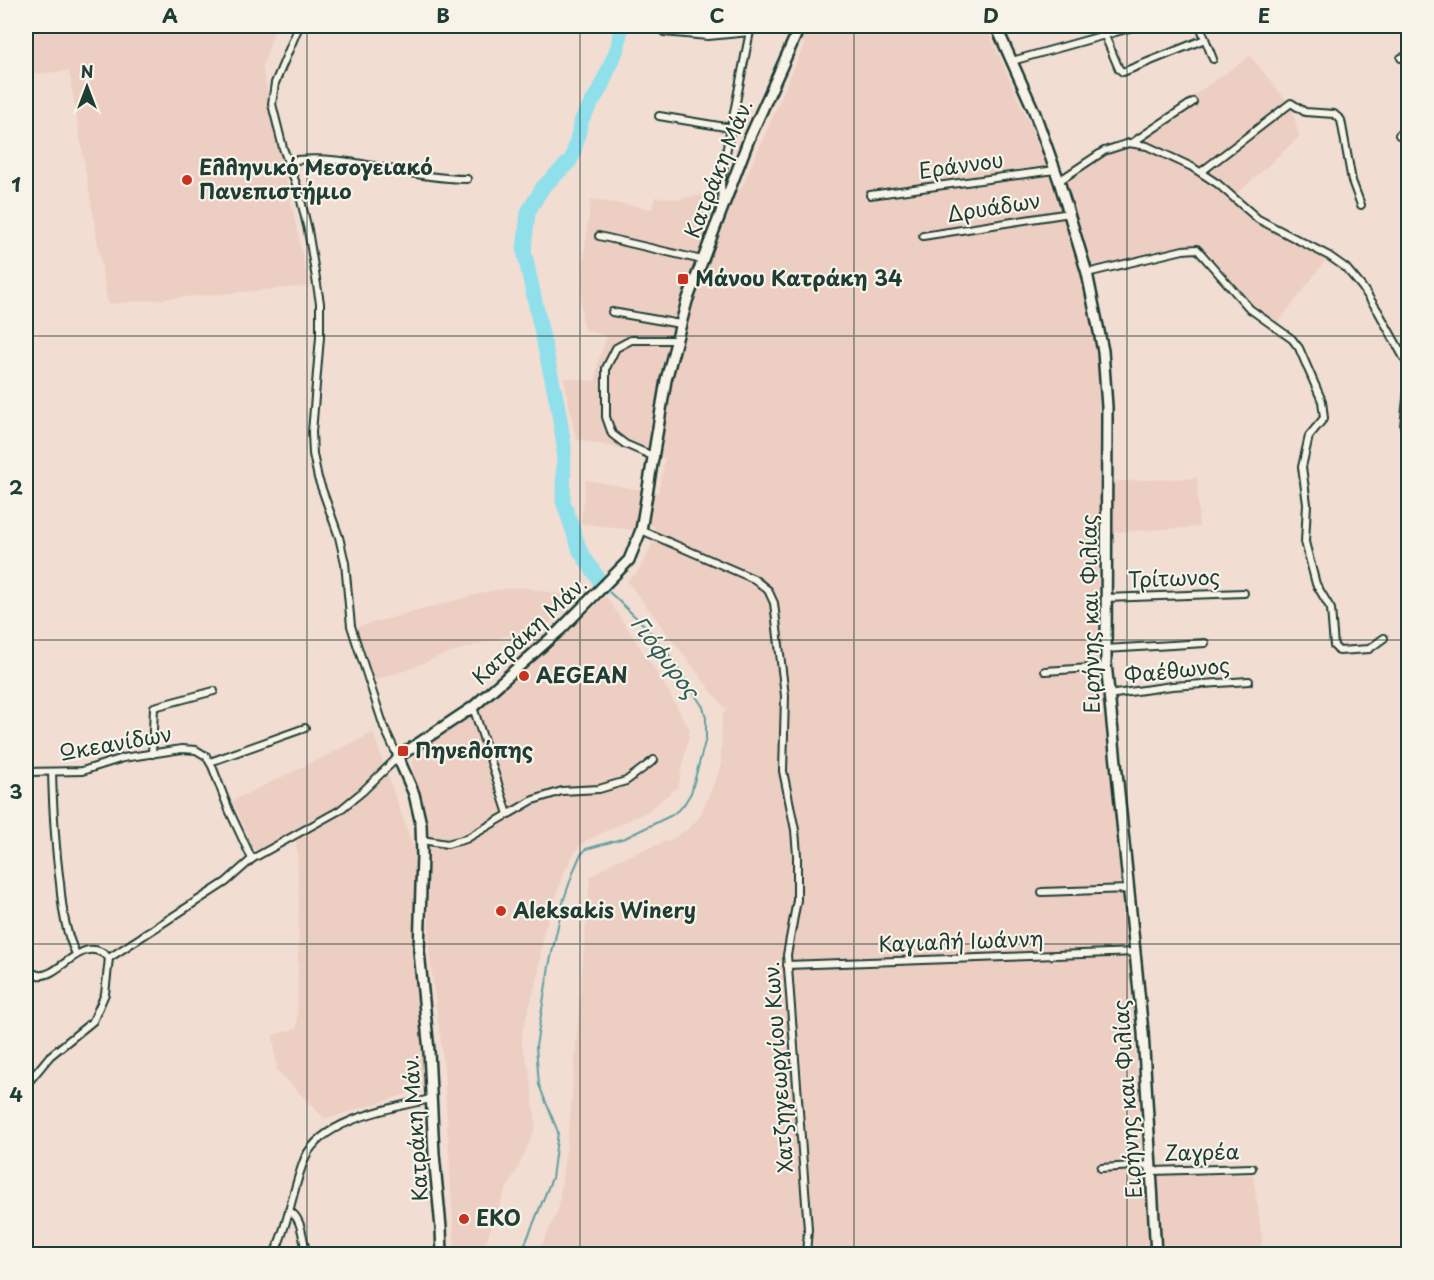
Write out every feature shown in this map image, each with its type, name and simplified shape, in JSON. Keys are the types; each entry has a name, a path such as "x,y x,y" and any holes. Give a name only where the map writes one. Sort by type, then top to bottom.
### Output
{"street":[{"path":"109,958 226,882 252,859 340,810 398,757 386,734 351,626 345,563 339,537 318,478 313,454 312,432 320,337 320,303 299,192 287,161 272,104 275,83 299,26"},
{"name":"Κατράκη Μάν.","path":"442,1254 430,1099 429,1051 419,951 422,840 414,794 398,757 472,707 544,645 622,570 633,553 641,530 655,457 666,380 680,324 702,260 758,118 800,26"},
{"name":"Ειρήνης και Φιλίας","path":"1000,26 1012,61 1034,111 1070,213 1087,273 1100,335 1106,387 1106,668 1136,952 1156,1254"},
{"path":"1012,61 1137,26"},
{"path":"1200,26 1213,59"},
{"path":"664,32 708,36 751,29 721,184 722,208"},
{"path":"1105,36 1119,69 1123,72 1206,39"},
{"path":"1401,58 1408,55"},
{"path":"1132,143 1193,102"},
{"path":"1201,172 1291,103 1305,112 1334,114 1341,120 1352,181 1361,206"},
{"path":"659,116 731,128"},
{"path":"1399,135 1408,131"},
{"path":"1059,181 1104,151 1132,143 1147,146 1201,172 1258,219 1329,256 1346,268 1381,316 1408,365"},
{"path":"287,161 336,160 447,179 467,178"},
{"name":"Εράννου","path":"870,195 1056,170"},
{"name":"Δρυάδων","path":"923,236 1070,213"},
{"path":"599,236 702,260"},
{"path":"1087,273 1186,249 1197,249 1250,309 1292,339 1299,348 1322,401 1324,411 1324,417 1310,436 1302,467 1307,504 1305,542 1316,584 1331,609 1334,646 1339,651 1365,650 1384,638"},
{"path":"612,312 680,324"},
{"path":"655,457 626,444 612,434 606,417 606,368 616,348 630,340 675,340"},
{"path":"1408,390 1404,426 1408,438"},
{"name":"Χατζηγεωργίου Κων.","path":"641,530 754,579 773,599 785,696 783,771 795,830 798,866 787,965 808,1229 806,1254"},
{"name":"Τρίτωνος","path":"1105,598 1244,593"},
{"path":"1105,649 1205,644"},
{"path":"1045,671 1106,668"},
{"name":"Φαέθωνος","path":"1108,695 1172,686 1249,681"},
{"path":"152,754 154,707 214,691"},
{"path":"472,707 508,814"},
{"path":"252,859 210,762 305,728"},
{"name":"Ωκεανίδων","path":"26,772 82,771 111,761 182,749 196,750 206,756 210,762"},
{"path":"422,840 447,844 466,838 533,800 562,791 598,789 626,781 654,760"},
{"path":"52,772 55,841 62,903 69,941 76,954"},
{"path":"1042,892 1129,889"},
{"path":"26,969 38,975 47,974 76,954 94,950 103,952 109,958"},
{"name":"Καγιαλή Ιωάννη","path":"787,965 1136,952"},
{"path":"26,1084 50,1056 93,1021 105,994 109,958"},
{"path":"274,1254 283,1236 306,1158 312,1147 322,1137 351,1121 430,1099"},
{"name":"Ζαγρέα","path":"1101,1168 1252,1168"},
{"path":"289,1210 298,1220 305,1247"}],"shaded area":[{"name":"Ελληνικό Μεσογειακό Πανεπιστήμιο","path":"26,26 276,26 262,67 309,286 108,304 69,71 26,74"},
{"path":"756,26 986,26 1036,139 1054,187 1107,153 1123,147 1137,146 1140,140 1134,137 1250,56 1292,107 1299,137 1230,200 1258,222 1326,260 1278,323 1246,299 1209,253 1193,245 1080,272 1099,363 1099,482 1197,478 1199,527 1097,533 1098,655 1126,914 1143,1175 1253,1175 1262,1237 1260,1254 537,1254 558,1211 570,1119 590,877 611,863 674,838 699,818 721,767 722,717 726,710 627,581 637,573 645,559 651,547 655,526 641,524 639,531 581,523 586,480 658,493 665,458 576,439 564,378 596,381 598,362 607,336 583,329 581,306 591,199 652,209 655,197 678,199 741,189 805,43 756,28"},
{"path":"521,587 576,597 519,649 508,635 374,680 357,627 490,591"},
{"path":"606,596 662,681 690,730 678,787 646,812 585,841 576,850 563,874 543,935 538,977 522,1031 522,1046 529,1069 536,1126 503,1196 481,1254 455,1254 444,1068 429,950 428,821 412,774 413,760 418,751 466,718"},
{"path":"373,733 415,853 415,956 424,1089 325,1119 277,1070 273,1035 297,1028 299,898 296,830 256,853 232,801"}],"waterway":[{"name":"Γιόφυρος","path":"604,587 580,551 563,501 564,446 558,407 524,251 528,212 543,187 570,161 582,119 600,89 618,47 621,26"},
{"name":"Γιόφυρος","path":"521,1254 552,1178 558,1132 539,1085 536,1046 549,966 564,899 574,870 586,849 625,838 672,815 683,806 691,793 706,738 706,718 703,707 669,655 644,625 605,588"}],"place":[{"name":"Ελληνικό Μεσογειακό Πανεπιστήμιο","path":"187,180"},
{"name":"Μάνου Κατράκη 34","path":"683,279"},
{"name":"AEGEAN","path":"524,676"},
{"name":"Πηνελόπης","path":"403,751"},
{"name":"Aleksakis Winery","path":"501,911"},
{"name":"EKO","path":"464,1219"}]}
